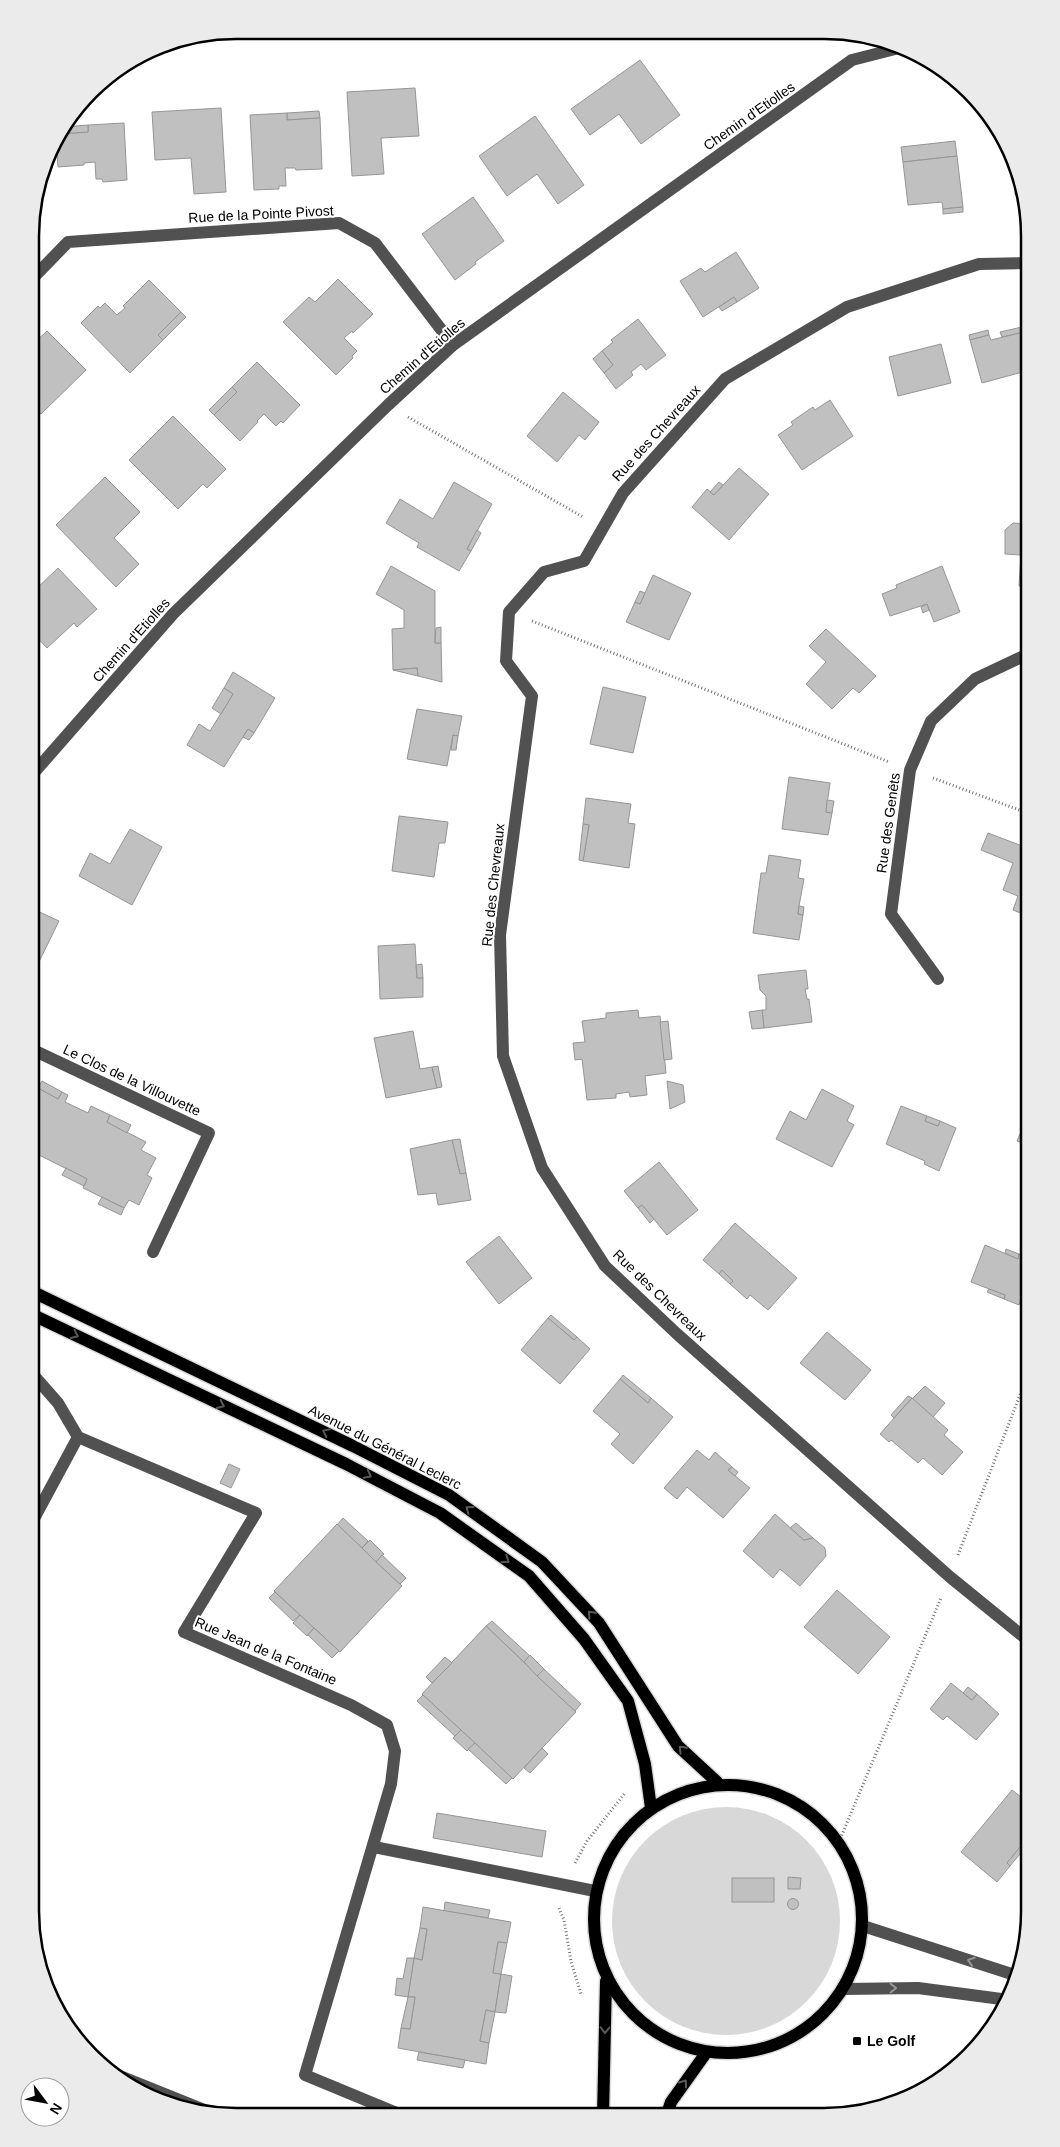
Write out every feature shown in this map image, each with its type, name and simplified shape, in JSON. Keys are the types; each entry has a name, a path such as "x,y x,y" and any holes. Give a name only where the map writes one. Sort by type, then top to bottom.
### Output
{"main road":[{"name":"Avenue du Général Leclerc","path":"39,1296 344,1441 449,1495 542,1562 599,1623 678,1746 717,1782"},
{"path":"39,1318 337,1460 440,1513 529,1576 584,1639 628,1701 645,1764 651,1808"},
{"path":"717,1782 771,1791 809,1811 839,1842 858,1882 862,1926 857,1958 844,1989 807,2029 758,2051 706,2053 667,2040 636,2019 623,2006 606,1981 595,1945 595,1891 609,1854 651,1808 680,1793 717,1782"},
{"path":"603,2108 606,1981"},
{"path":"668,2108 670,2102 706,2053"}],"street":[{"name":"Chemin d'Etiolles","path":"39,767 173,614 388,405 453,346 852,60 891,50"},
{"name":"Rue de la Pointe Pivost","path":"39,272 68,242 339,223 375,243 453,346"},
{"name":"Rue des Chevreaux","path":"1021,263 979,264 847,307 725,379 623,492 584,561 544,572 508,612 506,662 532,696 500,935 502,1056 542,1168 605,1266 676,1333 950,1577 1021,1635"},
{"name":"Rue des Genêts","path":"938,979 891,914 910,770 931,721 975,679 1021,658"},
{"name":"Le Clos de la Villouvette","path":"39,1053 209,1133 153,1252"},
{"path":"39,1381 58,1403 78,1437 39,1509"},
{"name":"Rue Jean de la Fontaine","path":"78,1437 256,1513 184,1632 351,1704 387,1725 395,1751 391,1784 374,1847 305,2075 385,2108"},
{"path":"374,1847 595,1891"},
{"path":"862,1926 1011,1974"},
{"path":"844,1989 918,1988 1001,1999"},
{"path":"143,2085 185,2102"}],"path":[{"path":"388,405 603,529"},
{"path":"508,612 910,770 1021,811"},
{"path":"839,1842 950,1577 1021,1392"}],"shaded area":[{"path":"715,1807 737,1807 770,1815 789,1826 807,1840 821,1858 832,1877 840,1910 838,1943 832,1965 821,1984 807,2002 789,2016 770,2027 737,2035 715,2035 682,2027 663,2016 645,2002 631,1984 620,1965 612,1932 612,1910 620,1877 631,1858 645,1840 663,1826 682,1815"}],"building":[{"path":"640,60 680,115 641,144 619,114 590,135 571,109"},
{"path":"415,88 419,136 381,138 384,174 352,176 347,92"},
{"path":"221,108 226,192 194,194 191,158 155,160 152,112"},
{"path":"319,111 320,118 287,120 287,113"},
{"path":"287,113 287,120 320,118 322,169 296,170 295,168 285,168 286,186 279,186 279,189 254,190 250,115"},
{"path":"535,116 584,185 558,204 537,174 507,196 479,156"},
{"path":"124,123 127,180 103,182 102,179 96,179 95,162 58,167 57,153 67,133 88,132 88,125"},
{"path":"88,125 88,132 67,133 72,126"},
{"path":"955,141 957,156 903,162 901,147"},
{"path":"957,156 963,207 943,209 942,202 908,205 903,162"},
{"path":"473,197 504,241 475,262 476,264 455,280 422,234"},
{"path":"963,207 963,212 943,214 943,209"},
{"path":"736,252 759,288 737,302 734,297 703,317 680,281 701,268 705,272"},
{"path":"338,279 373,314 353,333 352,331 344,338 357,351 352,356 353,358 336,375 283,322 309,297 315,302"},
{"path":"149,280 181,312 158,335 163,340 130,373 81,323 98,306 100,308 105,303 117,315 125,308 123,306"},
{"path":"734,297 737,302 722,311 719,307"},
{"path":"181,312 186,317 163,340 158,335"},
{"path":"638,319 666,355 646,370 641,364 631,372 633,375 616,389 604,373 613,365 602,351 613,342 611,340"},
{"path":"1021,327 1021,333 1002,337 1000,332"},
{"path":"988,330 989,335 970,340 969,335"},
{"path":"47,331 86,370 41,414 39,412 39,338"},
{"path":"1021,333 1021,372 982,383 970,340 989,335 991,340"},
{"path":"941,344 951,383 898,396 889,357"},
{"path":"602,351 613,365 604,373 593,359"},
{"path":"257,362 300,405 283,423 281,421 276,426 264,414 240,441 214,415 237,392 232,387"},
{"path":"232,387 237,392 214,415 209,410"},
{"path":"563,392 599,422 585,440 579,435 557,462 527,436"},
{"path":"830,400 853,436 802,470 778,435 793,425 791,422 813,407 815,410"},
{"path":"173,416 226,469 207,488 203,484 178,509 129,460"},
{"path":"739,468 769,494 729,540 692,507 707,489 714,495"},
{"path":"105,477 140,512 114,538 139,564 116,587 56,525"},
{"path":"454,482 492,504 467,549 471,551 459,571 417,547 419,543 386,523 400,499 433,519"},
{"path":"719,482 723,485 714,495 710,492"},
{"path":"1013,523 1021,524 1021,555 1005,554 1005,530"},
{"path":"477,530 481,533 471,551 467,549"},
{"path":"1021,555 1021,586 1019,586"},
{"path":"391,566 435,591 435,643 441,643 442,682 418,676 417,668 393,670 392,629 404,628 404,610 376,594"},
{"path":"942,566 960,612 934,622 927,604 890,616 882,594 897,588 896,585"},
{"path":"58,568 97,609 77,627 74,623 47,648 39,640 39,586"},
{"path":"653,575 691,593 669,640 626,622 635,602 640,604"},
{"path":"640,591 645,593 640,604 635,602"},
{"path":"927,604 929,610 923,613 921,607"},
{"path":"441,627 441,643 435,643 436,628"},
{"path":"826,629 876,676 859,693 853,688 832,709 806,684 826,662 809,646"},
{"path":"417,668 418,676 393,670"},
{"path":"233,672 275,698 254,733 248,729 224,767 187,745 199,724 210,731 233,694 224,688"},
{"path":"603,687 646,697 633,753 590,744"},
{"path":"224,688 233,694 221,714 212,708"},
{"path":"417,709 462,716 458,736 453,735 447,766 407,759"},
{"path":"248,729 254,733 249,740 243,737"},
{"path":"453,735 458,736 456,750 451,750"},
{"path":"789,777 830,783 826,812 832,813 828,835 782,829"},
{"path":"586,798 631,804 628,823 635,824 629,868 583,861 589,825 583,824"},
{"path":"827,800 834,801 832,813 826,812"},
{"path":"399,816 448,822 445,843 439,843 434,877 392,871"},
{"path":"583,824 589,825 583,861 579,860"},
{"path":"130,829 162,847 132,905 79,876 90,853 110,864"},
{"path":"988,833 1021,846 1021,913 1013,910 1018,896 1003,890 1013,863 981,850"},
{"path":"769,855 801,860 798,878 804,879 798,914 803,915 799,940 753,933 761,873 766,873"},
{"path":"799,906 804,907 803,915 798,914"},
{"path":"39,912 59,921 39,962"},
{"path":"415,944 417,978 423,978 423,997 380,999 378,946"},
{"path":"422,964 423,978 417,978 416,965"},
{"path":"806,970 808,989 805,989 807,999 809,999 812,1022 764,1028 762,1010 766,1010 766,996 760,990 758,975"},
{"path":"638,1010 639,1018 660,1016 666,1073 645,1076 647,1095 630,1097 629,1092 616,1094 616,1098 587,1100 582,1059 575,1060 573,1043 585,1042 582,1021 606,1018 606,1013"},
{"path":"762,1010 764,1028 752,1029 749,1012"},
{"path":"668,1021 672,1059 664,1060 660,1022"},
{"path":"413,1031 420,1069 432,1067 437,1088 386,1098 374,1038"},
{"path":"438,1066 442,1087 437,1088 432,1067"},
{"path":"42,1081 62,1092 58,1099 39,1089"},
{"path":"667,1081 683,1085 685,1102 670,1109"},
{"path":"39,1089 58,1099 62,1092 68,1095 65,1102 88,1113 91,1106 110,1115 107,1122 146,1142 141,1150 156,1158 147,1175 152,1178 139,1205 129,1200 124,1208 83,1188 87,1179 39,1155"},
{"path":"822,1089 854,1106 847,1121 854,1125 832,1167 776,1139 790,1111 806,1120"},
{"path":"901,1106 927,1116 925,1121 938,1126 940,1121 956,1128 939,1171 924,1164 925,1161 886,1144"},
{"path":"110,1115 131,1125 127,1133 107,1122"},
{"path":"927,1116 940,1121 938,1126 925,1121"},
{"path":"1021,1131 1021,1143 1017,1141"},
{"path":"460,1139 466,1173 460,1174 452,1140"},
{"path":"452,1140 460,1174 466,1173 471,1200 438,1205 436,1193 418,1195 410,1149"},
{"path":"659,1162 698,1210 667,1235 642,1205 638,1208 624,1191"},
{"path":"66,1168 87,1179 84,1186 62,1175"},
{"path":"102,1197 124,1208 121,1215 98,1204"},
{"path":"642,1205 654,1219 650,1223 638,1208"},
{"path":"735,1223 797,1278 768,1310 750,1295 747,1299 730,1284 733,1281 722,1270 719,1274 703,1260"},
{"path":"499,1236 532,1278 499,1304 466,1262"},
{"path":"985,1245 1018,1259 1019,1254 1021,1255 1021,1300 1019,1305 1004,1299 1005,1295 971,1282"},
{"path":"1006,1249 1019,1254 1018,1259 1005,1253"},
{"path":"722,1270 733,1281 730,1284 719,1274"},
{"path":"989,1289 1005,1295 1004,1299 987,1292"},
{"path":"551,1315 577,1337 574,1340 548,1318"},
{"path":"548,1318 574,1340 577,1337 590,1349 560,1384 521,1350"},
{"path":"827,1332 871,1370 845,1400 800,1363"},
{"path":"623,1375 651,1398 648,1403 620,1379"},
{"path":"620,1379 648,1403 651,1398 673,1417 633,1464 611,1444 620,1434 593,1411"},
{"path":"925,1386 945,1403 933,1417 912,1399"},
{"path":"908,1396 912,1398 894,1418 891,1415"},
{"path":"912,1398 948,1430 944,1435 963,1452 942,1475 923,1458 918,1463 891,1440 889,1442 880,1434"},
{"path":"697,1450 709,1460 715,1452 732,1467 728,1470 750,1488 723,1518 687,1487 677,1499 664,1488"},
{"path":"229,1464 240,1469 231,1488 220,1483"},
{"path":"732,1467 738,1472 735,1476 728,1470"},
{"path":"775,1514 804,1540 813,1538 825,1548 826,1556 800,1586 780,1569 773,1578 743,1551"},
{"path":"343,1518 368,1541 362,1548 337,1525"},
{"path":"796,1523 813,1538 804,1540 790,1528"},
{"path":"337,1524 402,1586 340,1652 274,1591"},
{"path":"370,1540 384,1554 376,1562 362,1548"},
{"path":"382,1555 406,1578 400,1584 376,1562"},
{"path":"837,1590 890,1637 858,1674 804,1627"},
{"path":"275,1592 300,1615 293,1621 269,1598"},
{"path":"300,1615 314,1628 307,1636 293,1623"},
{"path":"492,1621 530,1656 524,1662 486,1626"},
{"path":"486,1626 576,1712 513,1779 422,1694"},
{"path":"314,1628 339,1651 332,1658 308,1635"},
{"path":"530,1655 544,1669 537,1676 524,1662"},
{"path":"445,1657 452,1663 432,1683 426,1677"},
{"path":"544,1669 581,1704 575,1711 537,1676"},
{"path":"951,1683 972,1700 977,1694 999,1714 976,1740 947,1716 943,1720 930,1709"},
{"path":"968,1687 977,1694 972,1700 963,1693"},
{"path":"423,1695 461,1730 455,1736 417,1701"},
{"path":"461,1730 475,1743 467,1751 453,1738"},
{"path":"475,1743 512,1778 506,1784 468,1749"},
{"path":"542,1748 548,1754 530,1773 524,1768"},
{"path":"1012,1790 1021,1797 1021,1846 1007,1863 1010,1866 997,1882 961,1852"},
{"path":"437,1813 546,1831 542,1857 433,1838"},
{"path":"1021,1846 1021,1853 1010,1866 1007,1863"},
{"path":"788,1877 801,1878 800,1889 788,1889"},
{"path":"732,1878 774,1878 774,1902 732,1902"},
{"path":"793,1898 799,1904 793,1910 787,1904"},
{"path":"445,1902 490,1910 488,1918 444,1911"},
{"path":"423,1907 511,1922 507,1943 498,1942 493,1973 501,1974 495,2012 486,2010 480,2041 489,2043 486,2064 398,2048 401,2028 410,2029 415,1997 408,1997 414,1958 422,1960 427,1929 420,1928"},
{"path":"420,1928 427,1929 422,1960 414,1958"},
{"path":"498,1942 507,1943 501,1974 493,1973"},
{"path":"407,1958 414,1958 408,1997 395,1995 397,1978 403,1979"},
{"path":"501,1974 512,1976 506,2013 495,2012"},
{"path":"408,1997 415,1997 410,2029 401,2028"},
{"path":"486,2010 495,2012 489,2043 480,2041"},
{"path":"419,2052 465,2060 463,2068 417,2060"}],"place":[{"name":"Le Golf","path":"857,2041"}]}
